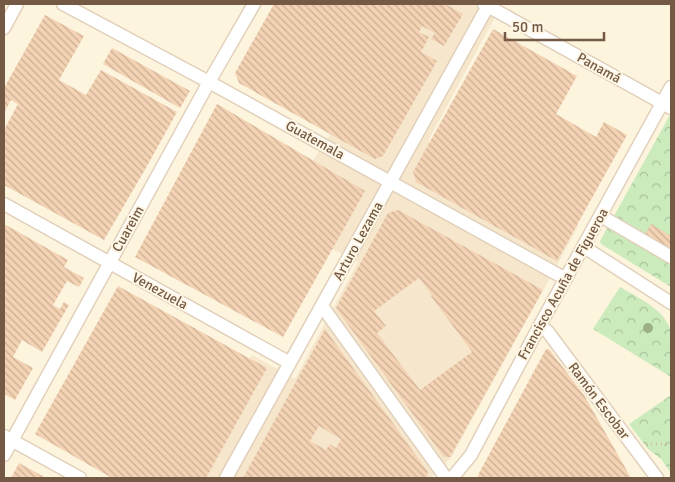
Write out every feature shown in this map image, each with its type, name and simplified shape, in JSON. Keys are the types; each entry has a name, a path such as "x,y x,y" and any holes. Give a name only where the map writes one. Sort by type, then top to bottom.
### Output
{"street":[{"path":"4,28 17,4"},
{"name":"Guatemala","path":"63,4 209,82 566,280"},
{"name":"Cuareim","path":"4,455 8,438 110,263 254,4"},
{"name":"Panamá","path":"487,4 666,106"},
{"name":"Arturo Lezama","path":"226,478 391,182 487,4"},
{"name":"Francisco Acuña de Figueroa","path":"452,478 471,455 540,325 666,106 671,87"},
{"name":"Venezuela","path":"4,204 290,363"},
{"path":"601,216 671,257"},
{"path":"584,247 671,302"},
{"path":"322,306 446,478"},
{"name":"Ramón Escobar","path":"540,325 548,332 657,478"},
{"path":"8,438 80,478"}],"path":[{"path":"642,444 671,444"}],"shaded area":[{"path":"377,4 502,4 428,141 579,225 451,458 430,478 167,478 193,429 238,379 252,355 295,379 358,262 275,220 333,130 313,119"}],"green space":[{"path":"671,113 671,287 601,244 600,241"},
{"path":"620,287 658,311 669,325 672,344 671,377 593,329"},
{"path":"671,395 671,473 661,459 648,449 629,424"}],"building":[{"path":"274,4 445,4 463,14 444,46 431,39 435,33 422,26 419,32 429,37 421,52 437,61 383,156 375,159 239,83 235,73"},
{"path":"45,15 84,36 59,80 86,95 101,70 177,112 104,240 4,185 4,130 18,104 11,100 4,113 4,88"},
{"path":"493,29 577,76 556,114 596,137 604,122 627,135 557,261 416,182 413,172"},
{"path":"112,48 190,91 180,108 103,64"},
{"path":"217,104 365,191 283,337 135,257"},
{"path":"398,210 543,290 450,457 443,456 336,308 388,213","holes":["419,278 472,352 420,390 377,333 386,326 374,311"]},
{"path":"4,224 68,260 64,267 84,278 79,287 67,281 53,305 60,309 64,302 69,305 42,352 22,340 13,357 33,368 15,400 4,394"},
{"path":"651,224 671,236 671,251 644,236"},
{"path":"118,286 267,368 206,478 112,478 35,434"},
{"path":"325,329 428,472 425,478 243,478","holes":["319,426 341,439 336,448 330,444 326,450 310,441"]},
{"path":"546,349 549,349 584,395 631,478 478,478"},
{"path":"19,463 46,478 11,478"}]}
